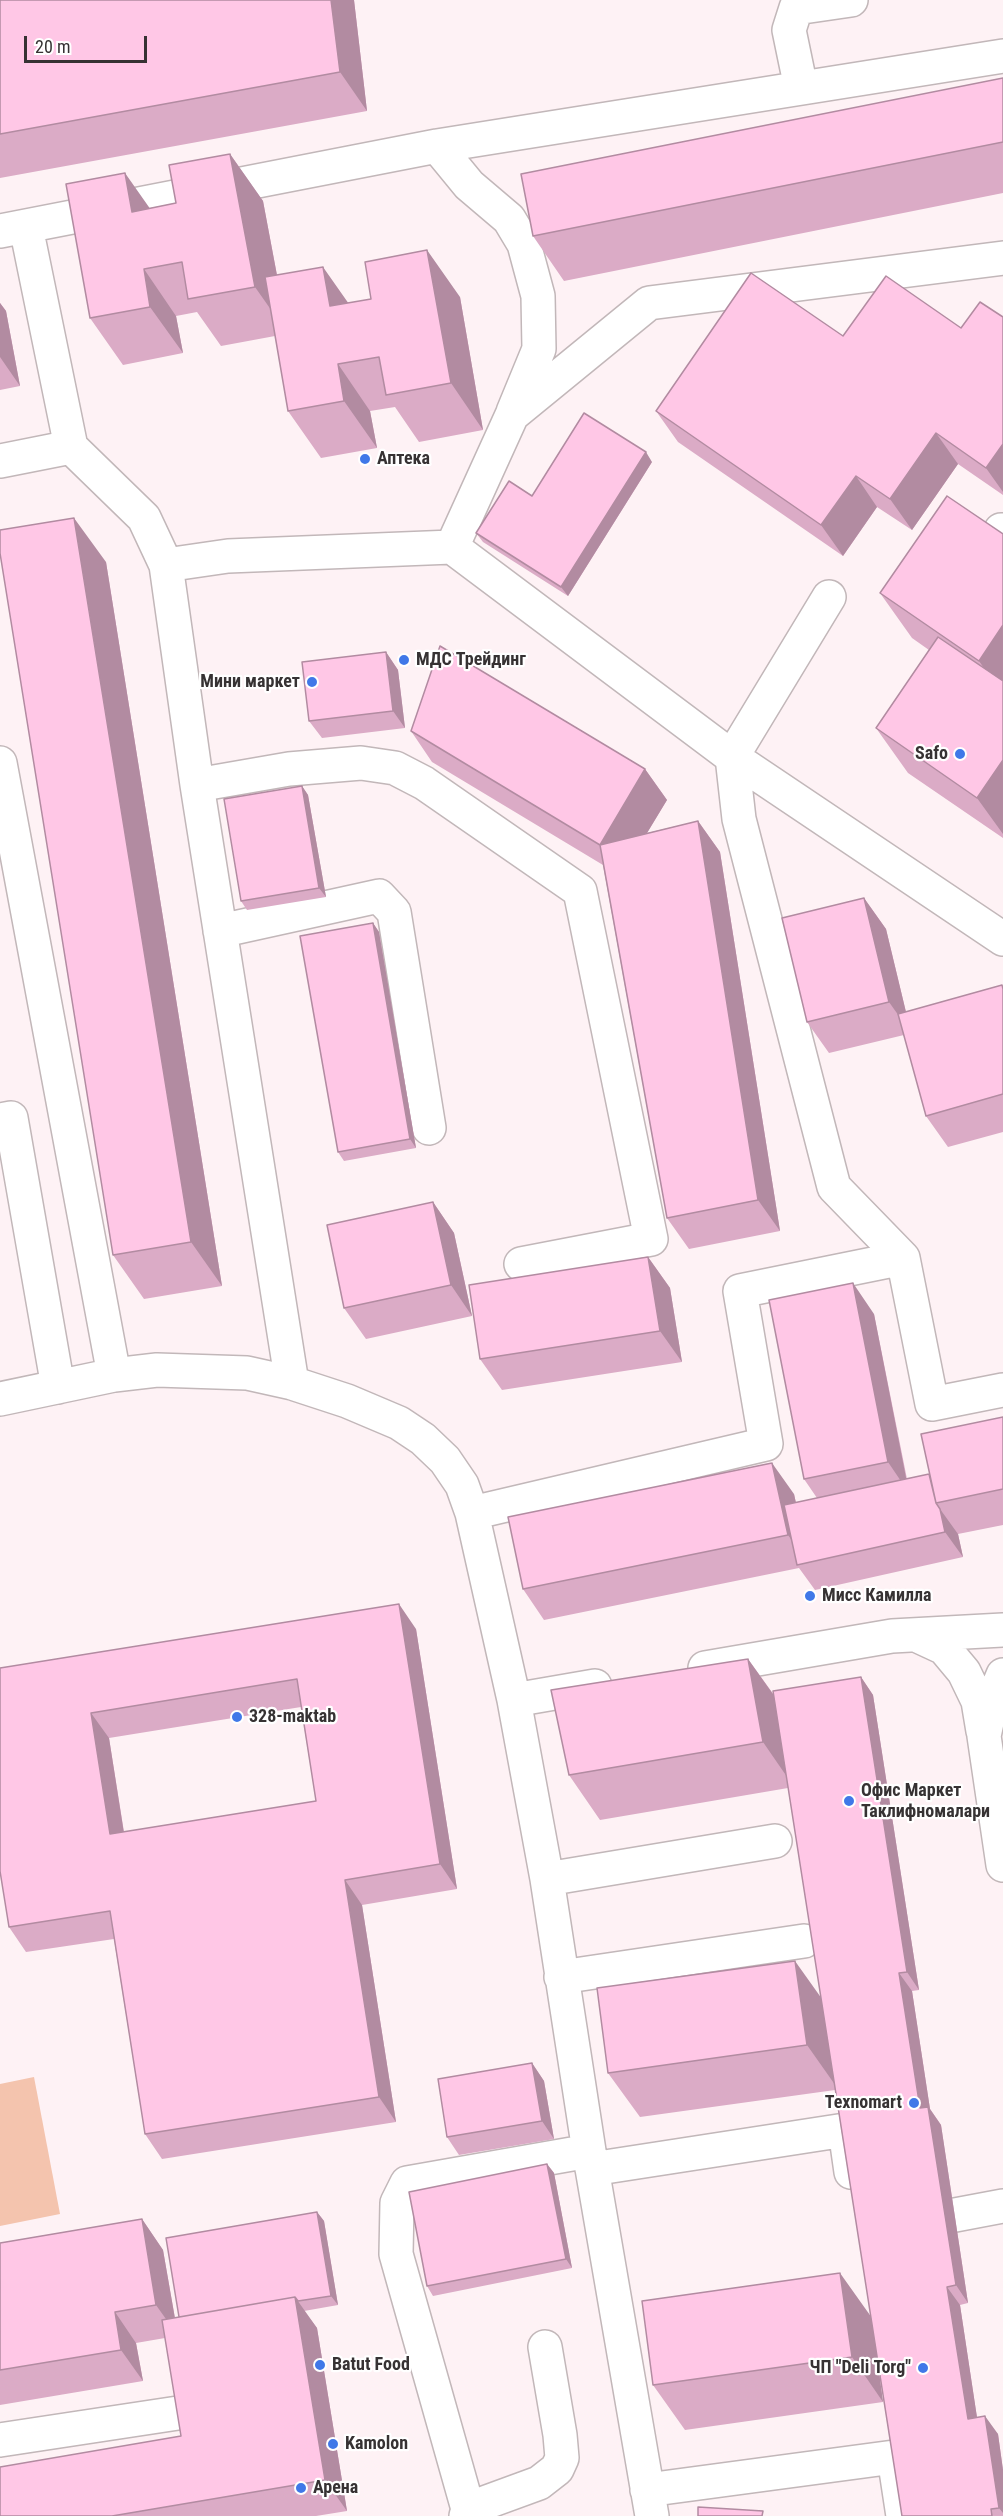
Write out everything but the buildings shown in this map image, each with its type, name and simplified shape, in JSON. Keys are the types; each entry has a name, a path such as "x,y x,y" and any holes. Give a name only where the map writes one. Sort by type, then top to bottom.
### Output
{"street":[{"path":"801,88 789,30 796,9 851,0"},
{"path":"291,1383 197,785 166,565 144,518 71,447 13,229 436,146 1003,56"},
{"path":"436,146 469,185 509,219 524,244 538,296 539,350 452,547"},
{"path":"512,415 649,303 1003,258"},
{"path":"0,461 71,447"},
{"path":"166,565 228,556 452,547 732,757 1002,935"},
{"path":"830,597 732,757 739,819 834,1187 903,1258 932,1404 1003,1390"},
{"path":"0,763 11,883 114,1375"},
{"path":"197,785 289,769 361,763 394,768 424,783 580,891 651,1239 521,1264"},
{"path":"220,931 379,896 394,912 429,1128"},
{"path":"0,1120 11,1118 58,1387"},
{"path":"472,1513 766,1444 740,1291 903,1258"},
{"path":"0,1399 114,1375 157,1370 247,1373 291,1383 347,1401 399,1423 423,1439 445,1460 462,1485 472,1513 514,1700 547,1879 591,2160 650,2503 894,2457 903,2516"},
{"path":"680,1672 916,1635 1003,1630"},
{"path":"916,1635 930,1639 944,1648 964,1672 978,1701 1003,1865"},
{"path":"984,1736 991,1704 1003,1675"},
{"path":"514,1700 620,1682"},
{"path":"547,1879 775,1841"},
{"path":"561,1977 804,1941"},
{"path":"545,2347 560,2435 562,2458 557,2469 539,2483 467,2512 396,2254 397,2203 407,2183 844,2130 855,2197"},
{"path":"955,2215 1003,2206"},
{"path":"623,2351 658,2345"},
{"path":"0,2440 178,2413"}],"shaded area":[{"path":"34,2077 60,2214 0,2226 0,2084"}],"place":[{"name":"Аптека","path":"365,459"},
{"name":"МДС Трейдинг","path":"404,660"},
{"name":"Мини маркет","path":"312,682"},
{"name":"Safo","path":"960,754"},
{"name":"Мисс Камилла","path":"810,1596"},
{"name":"328-maktab","path":"237,1717"},
{"name":"Офис Маркет Таклифномалари","path":"849,1801"},
{"name":"Texnomart","path":"914,2103"},
{"name":"Batut Food","path":"320,2365"},
{"name":"ЧП \"Deli Torg\"","path":"923,2368"},
{"name":"Kamolon","path":"333,2444"},
{"name":"Арена","path":"301,2488"}]}
